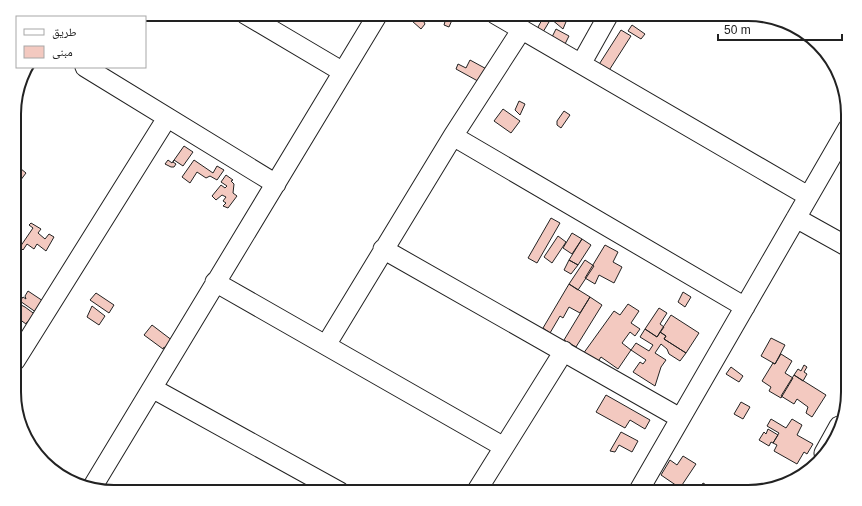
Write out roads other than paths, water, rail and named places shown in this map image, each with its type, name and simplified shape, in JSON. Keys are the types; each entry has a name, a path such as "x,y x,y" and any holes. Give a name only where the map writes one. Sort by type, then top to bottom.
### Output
{"street":[{"path":"257,21 343,72"},
{"path":"95,483 374,21"},
{"path":"508,21 808,196"},
{"path":"581,64 605,21"},
{"path":"326,344 452,136 522,29"},
{"path":"87,68 276,184"},
{"path":"21,351 167,118"},
{"path":"452,136 745,307"},
{"path":"642,485 841,140"},
{"path":"796,218 841,243"},
{"path":"383,249 680,418"},
{"path":"215,282 504,447"},
{"path":"480,485 564,351"},
{"path":"152,388 327,485"}]}
